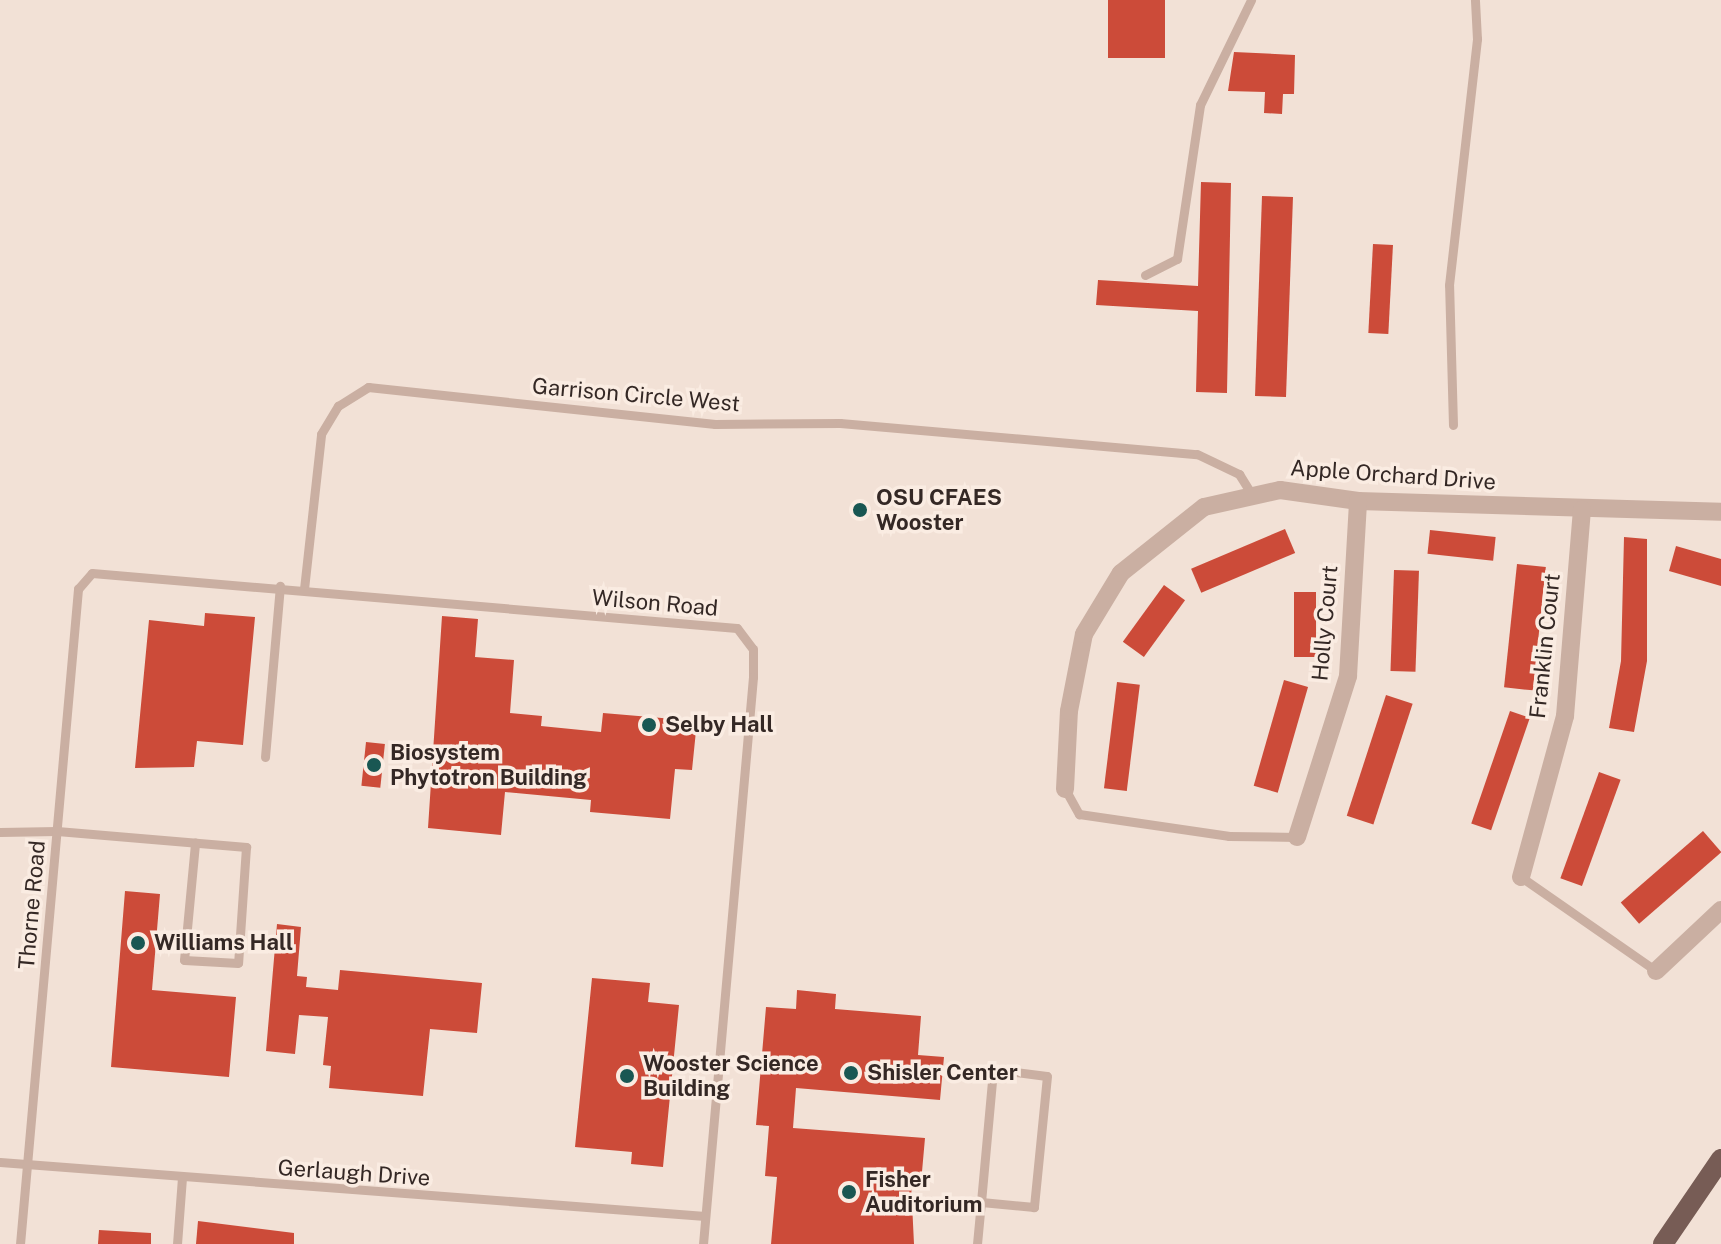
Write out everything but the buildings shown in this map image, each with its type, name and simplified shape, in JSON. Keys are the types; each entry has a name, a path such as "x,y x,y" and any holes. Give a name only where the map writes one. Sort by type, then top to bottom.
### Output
{"main road":[{"path":"1663,1244 1721,1159"}],"street":[{"name":"Apple Orchard Drive","path":"1065,789 1069,711 1084,634 1121,573 1204,507 1280,490 1358,501 1721,512"},
{"name":"Holly Court","path":"1297,837 1348,676 1358,501"},
{"name":"Franklin Court","path":"1521,877 1565,716 1582,510"},
{"path":"1656,971 1721,910"}],"lane":[{"path":"1145,275 1177,259 1200,105 1214,66 1251,0"},
{"path":"1453,425 1449,285 1477,39 1475,0"},
{"name":"Garrison Circle West","path":"304,589 321,434 338,406 368,387 715,424 840,423 1197,454 1239,474 1253,496"},
{"name":"Wilson Road","path":"92,573 280,586 737,628 753,649 703,1244"},
{"name":"Thorne Road","path":"20,1244 78,589 92,573"},
{"path":"265,757 280,586"},
{"path":"1065,789 1079,814 1229,836 1297,837"},
{"path":"0,832 57,831 246,847 238,963 184,960 195,843"},
{"path":"1521,877 1656,971"},
{"path":"977,1244 993,1069 1047,1076 1034,1207 981,1202"},
{"name":"Gerlaugh Drive","path":"0,1162 705,1216"},
{"path":"177,1244 182,1178"}],"place":[{"name":"OSU CFAES Wooster","path":"860,510"},
{"name":"Selby Hall","path":"649,725"},
{"name":"Biosystem Phytotron Building","path":"374,765"},
{"name":"Williams Hall","path":"138,943"},
{"name":"Shisler Center","path":"851,1073"},
{"name":"Wooster Science Building","path":"627,1076"},
{"name":"Fisher Auditorium","path":"849,1192"}]}
